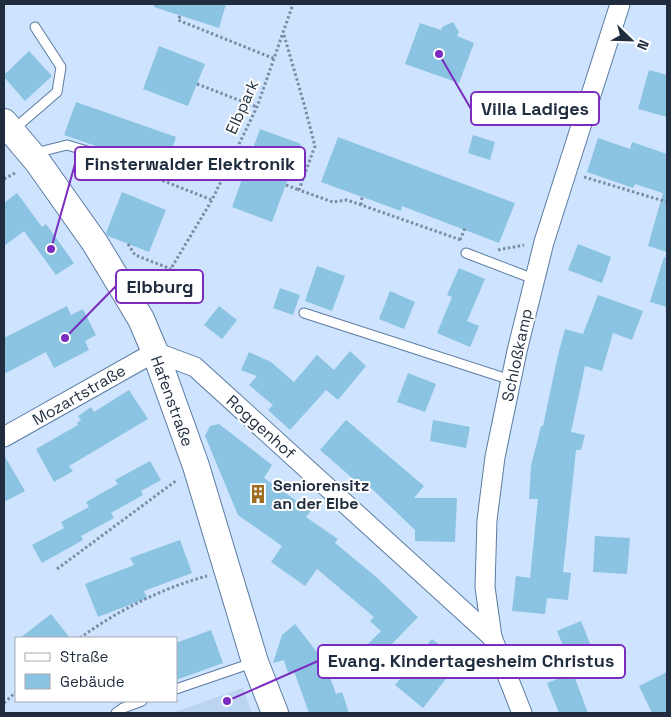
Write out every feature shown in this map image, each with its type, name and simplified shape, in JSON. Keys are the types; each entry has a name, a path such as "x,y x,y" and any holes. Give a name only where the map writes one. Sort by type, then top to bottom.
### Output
{"street":[{"name":"Schloßkamp","path":"522,713 492,637 485,587 487,520 495,457 534,279 544,242 620,4"},
{"name":"Hafenstraße","path":"8,127 32,154 95,243 141,319 155,352 196,466 254,662 275,713"},
{"name":"Mozartstraße","path":"4,438 155,352"},
{"name":"Roggenhof","path":"155,352 195,367 492,637"}],"lane":[{"path":"8,127 56,92 61,67 35,27"},
{"path":"32,154 67,145 107,157"},
{"path":"466,253 534,279"},
{"path":"304,313 511,380"},
{"path":"178,688 254,662"},
{"path":"116,713 123,708 139,702"}],"path":[{"name":"Elbpark","path":"141,319 212,200 257,107 293,4"},
{"path":"180,16 178,20 275,59"},
{"path":"284,34 315,146 299,190"},
{"path":"197,84 257,107"},
{"path":"122,156 118,163 212,200"},
{"path":"566,171 667,202"},
{"path":"286,185 333,202 347,200 468,243"},
{"path":"361,205 362,197"},
{"path":"460,240 465,228"},
{"path":"493,251 544,242"},
{"path":"128,244 135,255 171,269"},
{"path":"57,569 196,466"},
{"path":"81,637 105,620 156,595 187,581 227,570"},
{"path":"4,703 15,693"}],"shaded area":[{"path":"243,688 252,713 172,713"}],"building":[{"path":"154,4 226,4 219,28 154,7"},
{"path":"453,22 459,32 457,36 474,43 459,83 405,64 420,23 441,30 442,27"},
{"path":"159,46 205,64 188,106 143,89"},
{"path":"29,51 52,76 25,101 4,75"},
{"path":"649,70 667,75 667,117 638,109"},
{"path":"76,102 176,137 165,170 64,135"},
{"path":"260,129 301,144 272,222 232,207"},
{"path":"473,135 495,142 490,160 468,153"},
{"path":"338,137 515,203 499,243 402,206 401,211 321,182"},
{"path":"598,138 630,149 632,142 667,154 667,252 648,246 663,193 635,184 633,188 587,172"},
{"path":"122,192 166,210 149,252 108,236 106,233"},
{"path":"17,193 42,227 46,224 74,263 56,275 24,231 4,246 4,203"},
{"path":"578,244 611,257 602,283 568,270"},
{"path":"664,257 667,258 667,307 650,302"},
{"path":"317,266 345,276 332,311 305,301"},
{"path":"459,268 485,279 467,321 479,326 470,347 437,333 452,297 447,295"},
{"path":"280,288 300,295 293,315 273,308"},
{"path":"390,291 415,302 404,329 379,319"},
{"path":"598,295 643,311 632,340 613,333 602,371 585,366 571,432 585,435 581,450 576,450 563,572 571,573 568,600 547,598 545,614 512,611 516,576 530,578 538,499 529,499 531,466 541,426 543,426 565,329 583,334"},
{"path":"67,306 71,315 83,309 96,335 85,341 89,350 54,368 46,352 4,374 4,338"},
{"path":"219,306 237,320 222,339 204,325"},
{"path":"350,351 366,366 338,400 326,390 290,430 268,410 273,405 249,385 257,376 241,370 249,352 271,362 294,382 317,355 334,370"},
{"path":"408,373 436,384 425,412 397,402"},
{"path":"129,390 148,419 69,466 73,471 54,482 36,449 78,425 77,423 81,420 78,416 91,407 94,412"},
{"path":"346,420 424,486 414,498 457,498 455,542 415,541 415,530 370,487 367,491 320,450"},
{"path":"433,420 470,427 466,448 430,441"},
{"name":"Seniorensitz an der Elbe","path":"219,424 272,465 264,478 311,511 306,517 338,539 335,543 375,576 418,617 366,671 353,659 381,631 370,621 374,617 317,569 305,586 271,562 282,546 238,515 205,436 210,426"},
{"path":"4,455 25,491 4,502"},
{"path":"150,461 161,480 141,491 143,495 111,513 114,518 81,536 83,540 42,563 32,545 64,528 61,522 89,507 86,502 118,484 115,480"},
{"path":"595,536 630,538 627,574 593,572"},
{"path":"180,540 192,573 144,591 147,598 98,617 85,584 134,565 130,558"},
{"path":"51,614 69,637 21,637"},
{"path":"581,621 593,651 569,660 557,631"},
{"path":"295,624 324,661 336,694 342,692 349,713 309,713 294,671 288,673 284,660 273,663 282,635"},
{"path":"211,630 223,663 178,679 178,642"},
{"path":"432,639 460,661 423,708 395,685"},
{"path":"667,672 667,713 652,713 639,686"},
{"path":"573,673 588,713 559,713 547,683"}],"place":[{"name":"Villa Ladiges","path":"439,54"},
{"name":"Finsterwalder Elektronik","path":"51,249"},
{"name":"Elbburg","path":"65,338"},
{"name":"Seniorensitz an der Elbe","path":"258,494"},
{"name":"Evang. Kindertagesheim Christus","path":"227,701"}]}
